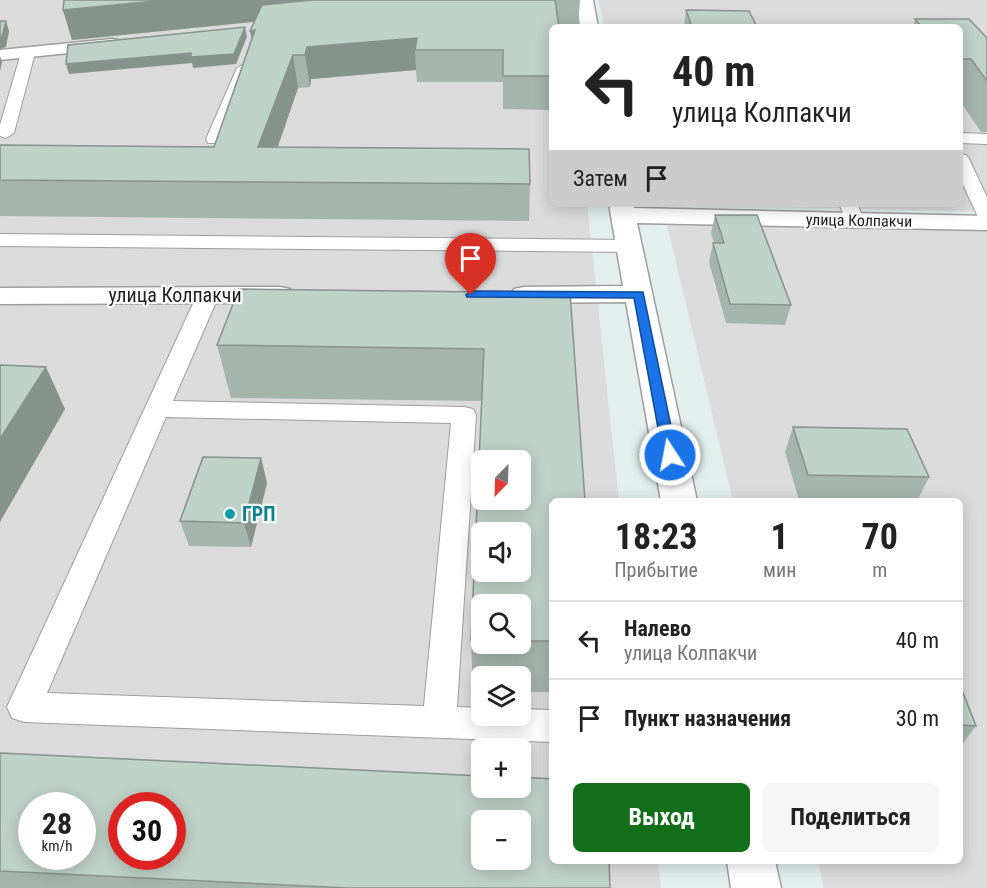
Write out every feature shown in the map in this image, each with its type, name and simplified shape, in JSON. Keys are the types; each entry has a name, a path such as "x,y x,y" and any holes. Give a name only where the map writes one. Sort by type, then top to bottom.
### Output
{"street":[{"path":"585,0 589,24"},
{"path":"0,55 132,42"},
{"path":"622,209 678,498"},
{"name":"улица Колпакчи","path":"622,209 851,212 987,223"},
{"path":"495,295 639,294"},
{"name":"улица Колпакчи","path":"0,296 304,295"},
{"path":"752,864 756,888"}],"lane":[{"path":"214,139 250,51"},
{"path":"6,133 28,52"},
{"path":"963,138 987,139"},
{"path":"963,165 987,217"},
{"path":"0,240 630,246"},
{"path":"208,295 24,707 549,726"},
{"path":"157,409 464,415 439,722"}],"shaded area":[{"path":"0,0 567,0 554,24 549,24 549,207 587,207 619,498 549,498 549,864 658,864 661,888 0,888"},
{"path":"598,0 987,0 987,212 787,207 963,207 963,24 604,24"},
{"path":"667,225 987,231 987,888 824,888 819,864 963,864 963,498 732,498"}],"building":[{"path":"64,0 166,0 63,10"},
{"path":"312,0 555,0 559,24 549,24 549,76 503,76 503,50 415,50 417,38 307,47 305,55 293,55 258,147 529,149 530,184 0,180 0,145 214,147 255,30 250,31 262,5"},
{"path":"686,10 749,11 756,24 691,24"},
{"path":"915,19 969,19 987,38 987,81 971,59 963,59 963,24 919,24"},
{"path":"0,21 6,21 0,38"},
{"path":"245,27 234,54 191,57 191,53 66,64 68,45"},
{"path":"715,215 757,215 791,305 730,304 713,243 724,243"},
{"path":"239,289 570,293 585,498 549,498 549,641 531,641 531,594 473,594 474,582 531,582 531,522 476,522 477,510 531,510 531,450 479,450 484,349 217,345"},
{"path":"0,365 46,367 0,439"},
{"path":"793,427 907,429 929,477 808,475"},
{"path":"203,457 261,458 244,523 180,521"},
{"path":"963,693 976,726 963,725"},
{"path":"0,753 471,775 471,798 531,798 531,778 549,779 549,864 609,864 610,888 348,888 0,871"}],"place":[{"name":"ГРП","path":"230,514"}],"route":[{"path":"471,295 639,294 670,455"}]}
